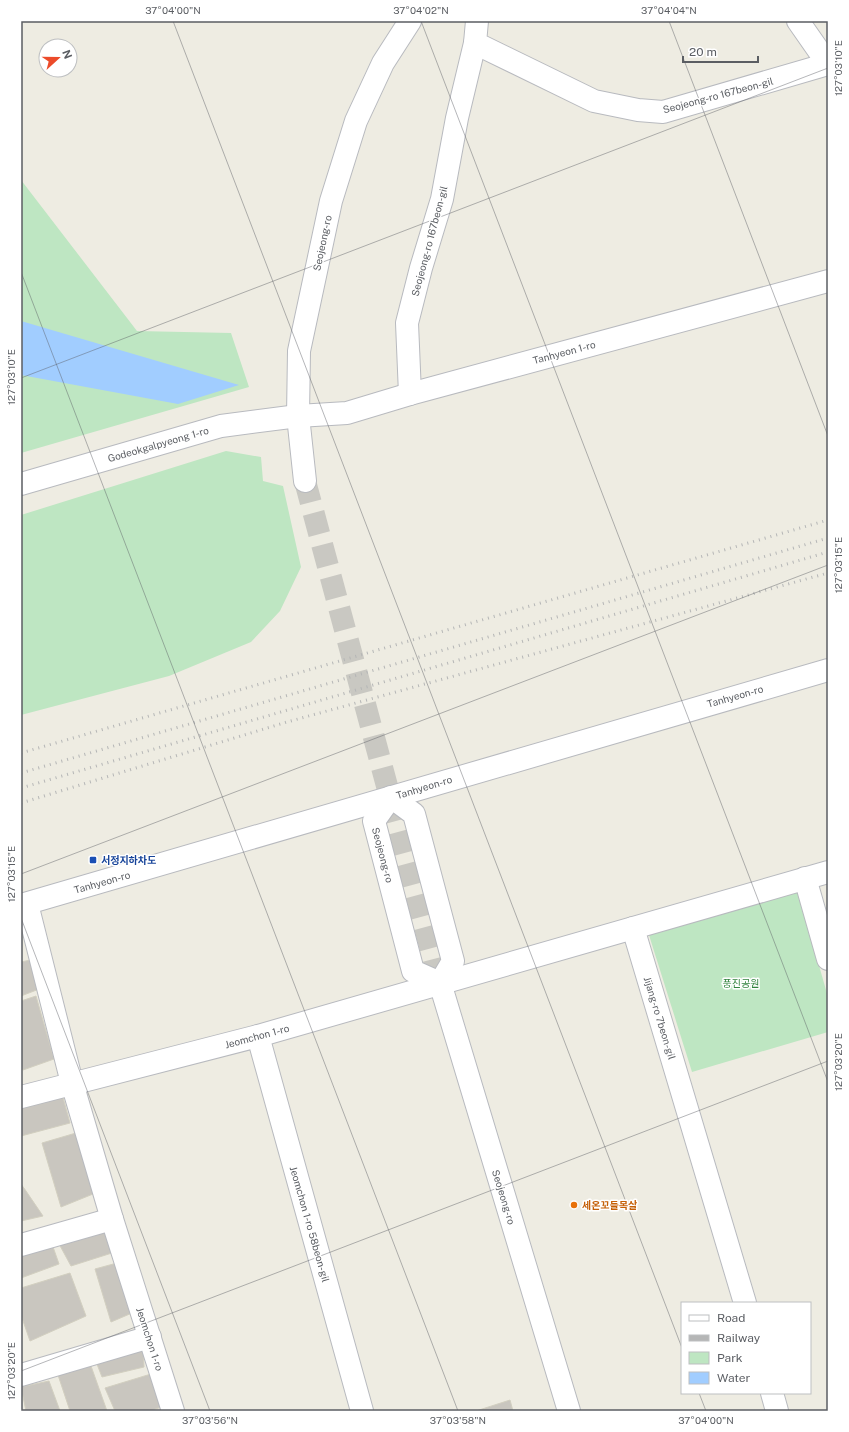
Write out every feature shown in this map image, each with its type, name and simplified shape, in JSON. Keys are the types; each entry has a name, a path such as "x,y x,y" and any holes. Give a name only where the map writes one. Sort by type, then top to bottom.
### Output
{"street":[{"name":"Seojeong-ro","path":"305,481 298,416 299,351 331,201 356,121 384,62 410,21"},
{"name":"Seojeong-ro 167beon-gil","path":"410,394 407,322 442,198 458,118 476,43 477,21"},
{"name":"Seojeong-ro 167beon-gil","path":"476,43 594,101 638,110 663,112 828,64 798,21"},
{"name":"Tanhyeon 1-ro","path":"298,416 347,413 410,394 828,281"},
{"name":"Godeokgalpyeong 1-ro","path":"21,484 221,426 298,416"},
{"name":"Tanhyeon-ro","path":"24,905 828,670"},
{"name":"Seojeong-ro","path":"391,797 374,821 414,971 440,983 569,1411"},
{"path":"391,797 414,814 453,961 440,983"},
{"path":"633,928 828,872"},
{"path":"806,878 828,960"},
{"name":"Jeomchon 1-ro","path":"24,905 72,1083 112,1219 173,1411"},
{"name":"Jeomchon 1-ro","path":"21,1097 258,1036 633,928"},
{"name":"Jijang-ro 7beon-gil","path":"633,928 745,1302"},
{"name":"Jeomchon 1-ro 58beon-gil","path":"258,1036 362,1411"},
{"path":"21,1245 112,1219"},
{"path":"21,1375 150,1337"},
{"path":"772,1394 777,1411"}],"green space":[{"path":"21,180 137,331 231,333 249,387 21,453"},
{"path":"226,451 261,457 263,481 283,486 301,567 280,611 251,642 169,676 21,715 21,515"},
{"name":"풍진공원","path":"798,892 828,997 828,1032 692,1072 649,935"}],"water":[{"path":"21,321 239,385 178,404 21,375"}],"building":[{"path":"35,959 47,986 21,996 21,962"},
{"path":"36,996 54,1059 23,1070 21,1064 21,1001"},
{"path":"62,1094 70,1123 21,1136 21,1105"},
{"path":"76,1133 93,1194 61,1207 42,1143"},
{"path":"21,1184 26,1191 43,1216 21,1221"},
{"path":"106,1225 115,1252 71,1266 58,1242"},
{"path":"52,1244 59,1264 21,1278 21,1255"},
{"path":"117,1263 132,1313 111,1322 95,1269"},
{"path":"70,1273 86,1316 30,1341 21,1315 21,1288"},
{"path":"143,1346 144,1367 102,1377 95,1359"},
{"path":"91,1366 107,1411 70,1411 58,1375"},
{"path":"151,1374 165,1406 149,1411 115,1411 105,1388"},
{"path":"49,1381 60,1411 26,1411 21,1387"},
{"path":"510,1400 513,1411 476,1411"}],"tunnel":[{"path":"305,481 440,983"}],"railway":[{"path":"21,753 828,520"},
{"path":"21,773 828,538"},
{"path":"21,788 828,552"},
{"path":"21,803 287,722 828,573"}],"place":[{"name":"서정지하차도","path":"93,860"},
{"name":"세온꼬들목살","path":"574,1205"}]}
